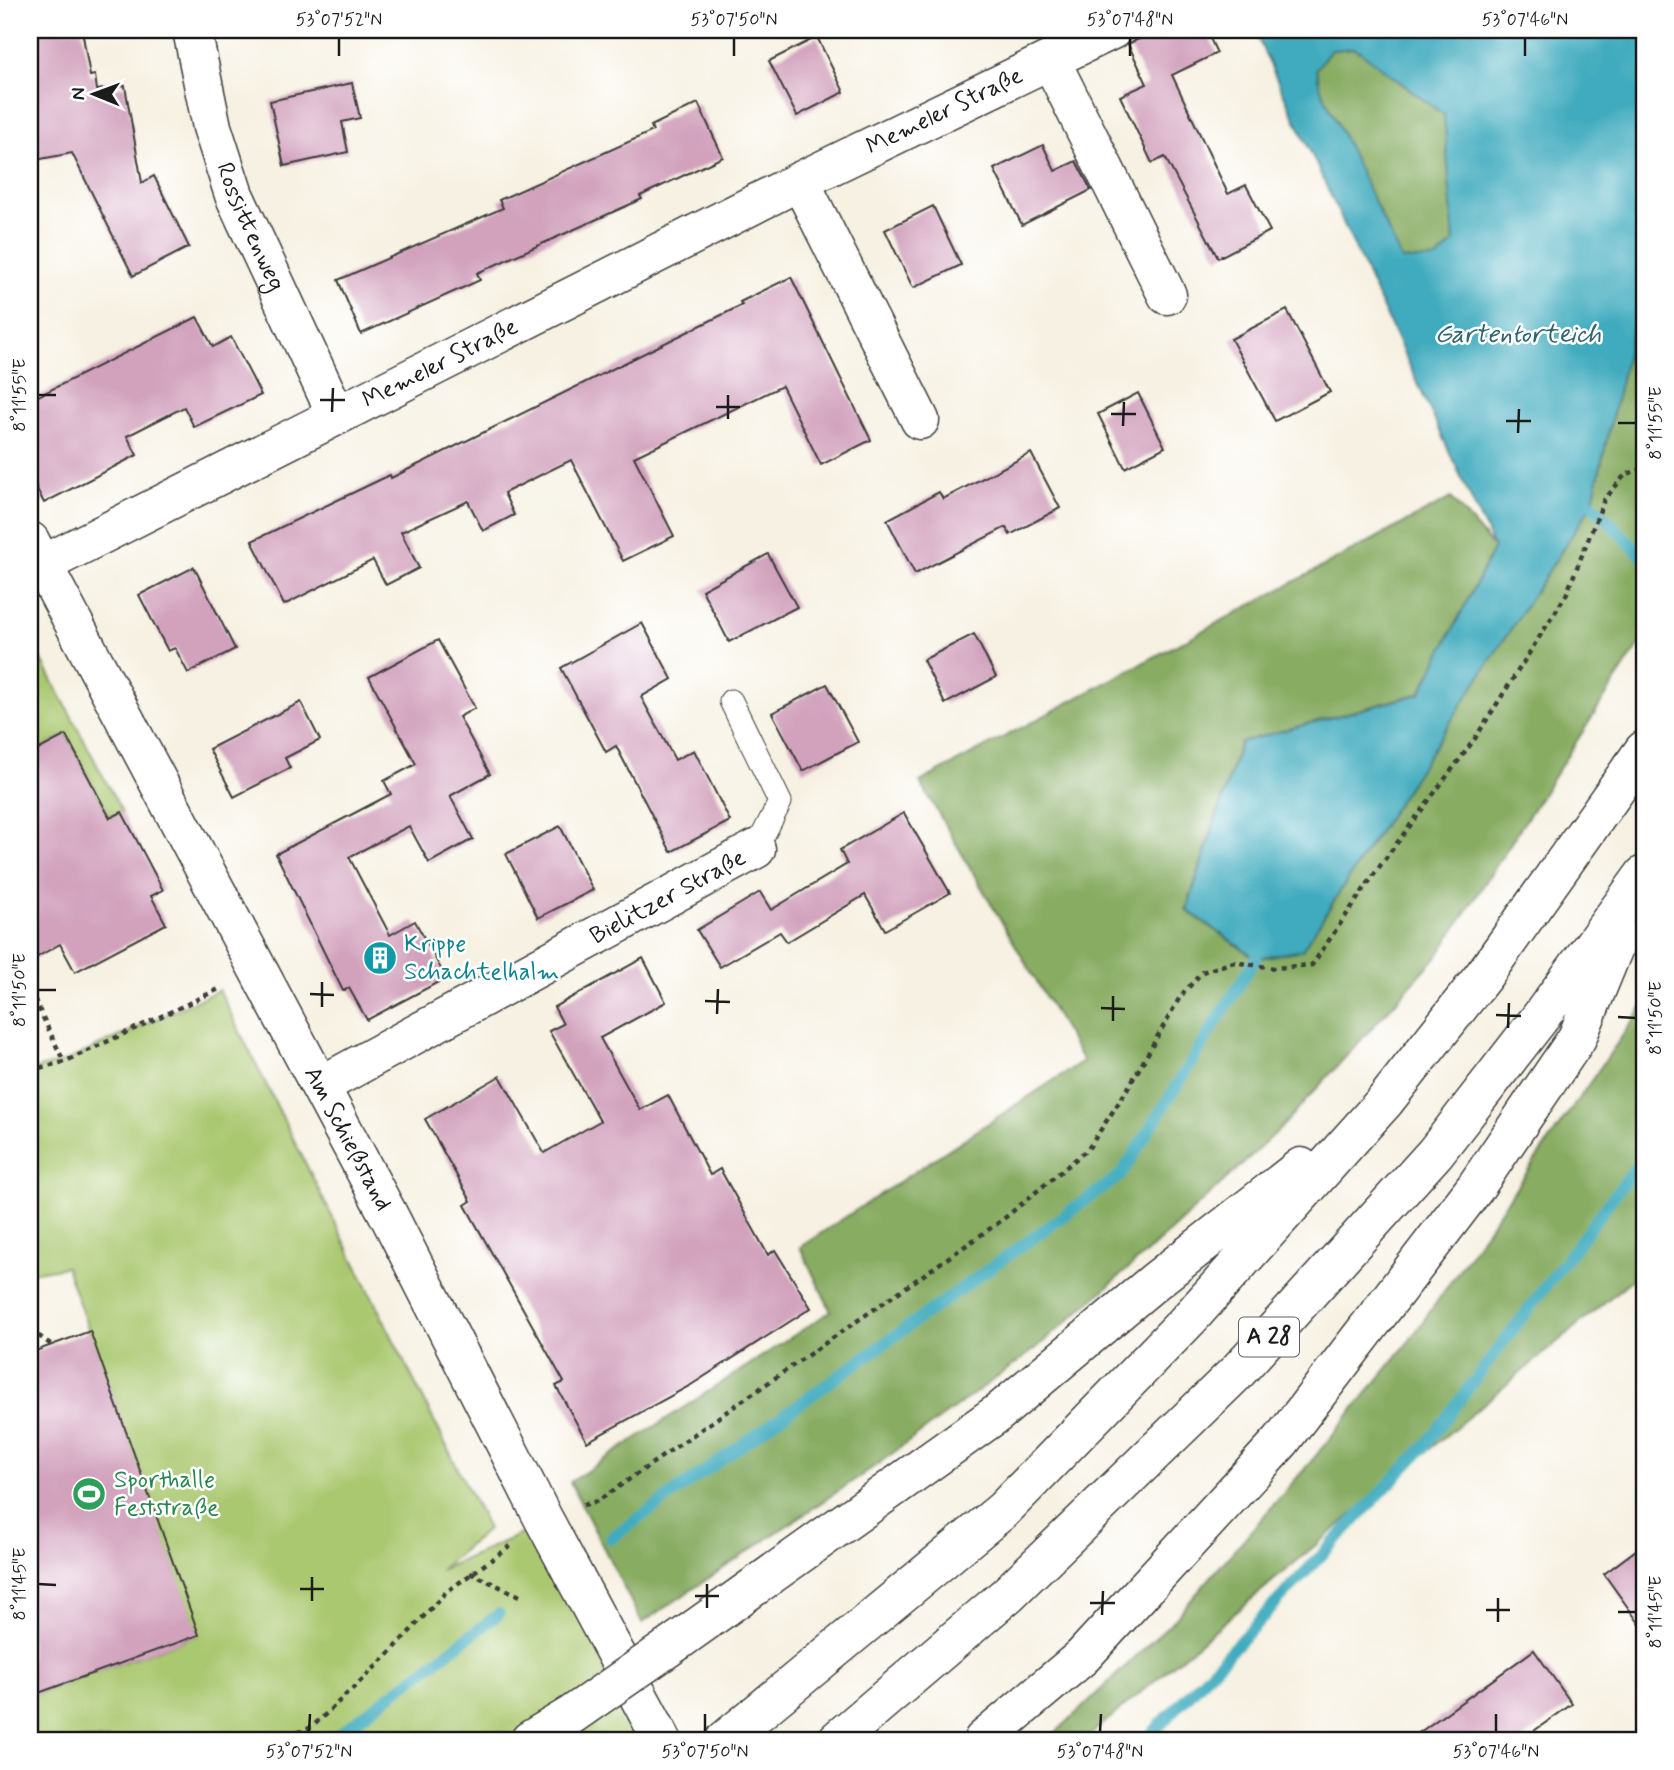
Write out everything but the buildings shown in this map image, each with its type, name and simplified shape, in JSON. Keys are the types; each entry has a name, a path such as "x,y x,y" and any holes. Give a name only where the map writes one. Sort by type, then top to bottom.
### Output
{"main road":[{"name":"Rossittenweg","path":"192,30 212,127 234,195 336,414"},
{"name":"Memeler Straße","path":"37,552 336,414 800,181 1112,30"},
{"name":"Memeler Straße","path":"1051,61 1167,295"},
{"path":"800,181 920,420"},
{"name":"Am Schießstand","path":"37,552 320,1086 544,1521 662,1740"},
{"name":"A 28","path":"729,1737 1003,1510 1189,1319 1385,1101 1485,975 1644,750"},
{"name":"Bielitzer Straße","path":"320,1086 755,849"},
{"path":"983,1740 1082,1657 1280,1441 1381,1313 1475,1188 1577,1038 1643,877"},
{"name":"A 28","path":"837,1740 1007,1595 1237,1372 1435,1153 1539,1019 1643,877"},
{"path":"530,1740 570,1716 678,1641 998,1413 1154,1282 1385,1101"}],"lane":[{"path":"731,701 780,802 755,849"}],"path":[{"path":"279,1740 312,1727 390,1653 446,1592 470,1573 544,1521 597,1501 1001,1221 1088,1149 1127,1090 1180,997 1202,972 1234,962 1274,968 1312,965 1382,863 1474,740 1566,595 1590,543 1605,500 1625,475 1644,468"},
{"path":"30,1070 64,1062 258,969"},
{"path":"30,990 64,1062"},
{"path":"30,1331 52,1345"},
{"path":"470,1573 520,1596"}],"green space":[{"path":"1355,48 1444,115 1454,242 1437,259 1402,261 1320,87 1316,69 1331,50"},
{"path":"1644,280 1644,637 1439,954 1280,1129 1151,1249 1034,1350 871,1469 642,1623 570,1482 831,1311 800,1247 1083,1061 920,782 1451,498 1494,548 1420,693 1240,742 1186,910 1256,959 1302,950 1592,504"},
{"path":"30,638 122,812 110,818 66,735 30,754"},
{"path":"219,990 488,1529 440,1570 546,1523 662,1740 30,1740 30,1696 198,1635 66,1267 30,1273 30,1070 64,1062"},
{"path":"1644,1005 1644,1269 1084,1740 1048,1740 1172,1622 1314,1458 1410,1340"}],"water":[{"name":"Gartentorteich","path":"1254,30 1644,30 1644,280 1592,504 1302,950 1256,958 1187,910 1241,742 1420,694 1494,548","holes":["1355,48 1444,115 1454,242 1437,259 1402,260 1320,87 1316,69 1331,50"]}],"waterway":[{"path":"1592,504 1644,558"},
{"path":"611,1538 1121,1175 1256,958"},
{"path":"1146,1740 1425,1446 1644,1156"},
{"path":"331,1740 499,1614"}],"place":[{"name":"Krippe Schachtelhalm","path":"380,958"},
{"name":"Sporthalle Feststraße","path":"89,1494"}]}
